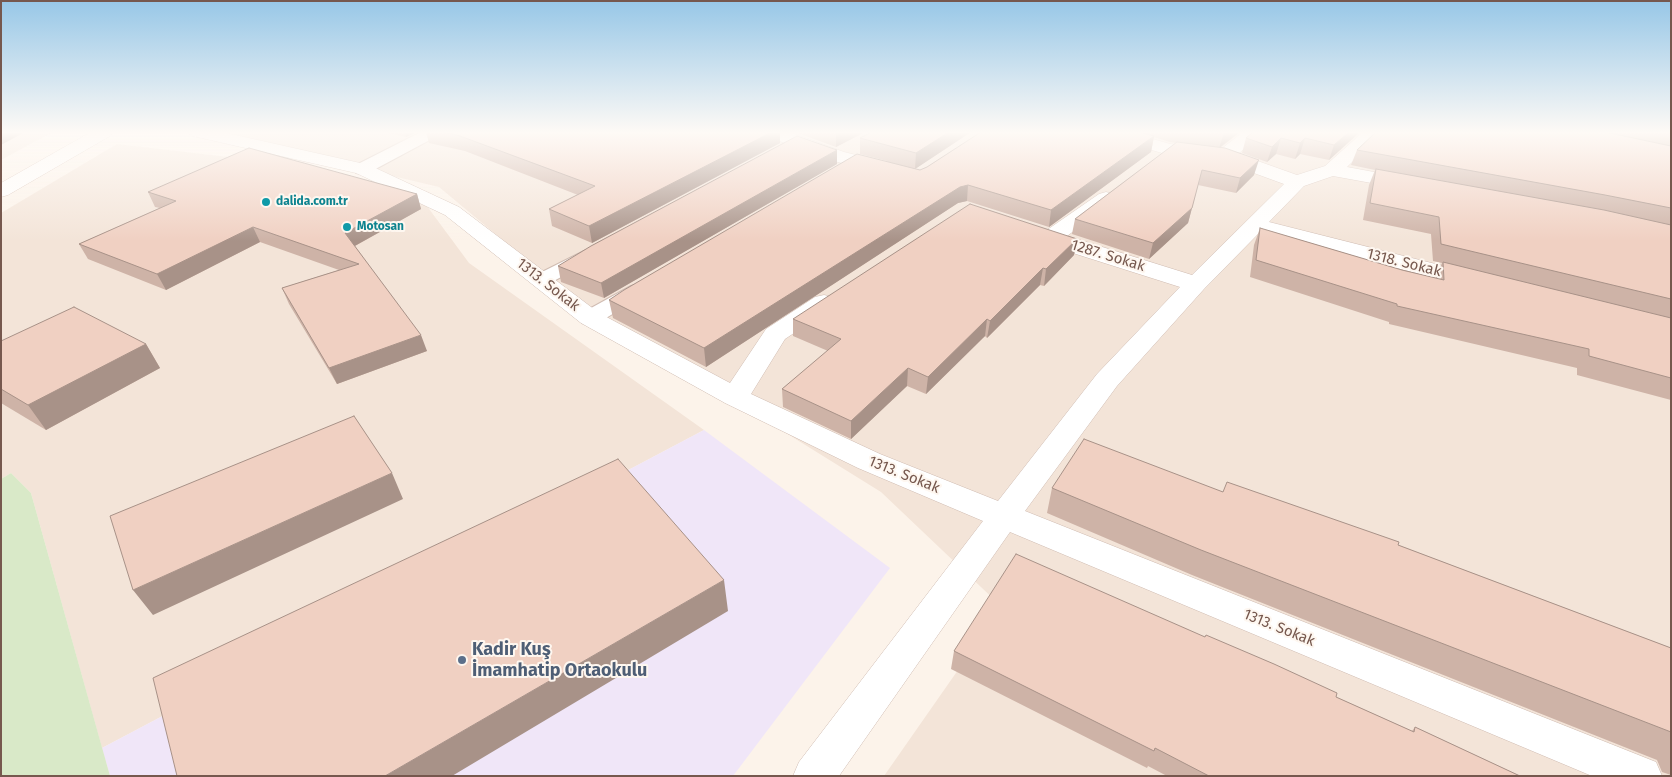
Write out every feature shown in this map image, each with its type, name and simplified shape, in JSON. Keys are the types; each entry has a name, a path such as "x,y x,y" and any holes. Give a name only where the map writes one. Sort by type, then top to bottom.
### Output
{"street":[{"path":"1,191 41,168"},
{"name":"1313. Sokak","path":"359,168 452,211 590,318 735,398 869,461 1641,776"},
{"path":"892,168 901,173"},
{"path":"1258,168 1297,182"},
{"path":"814,776 1004,516 1107,380 1196,284 1297,182 1332,170 1430,188"},
{"path":"1050,238 1118,189"},
{"name":"1318. Sokak","path":"1254,225 1496,286"},
{"name":"1287. Sokak","path":"1024,229 1196,284"},
{"path":"735,398 775,334 841,291"}],"lane":[{"path":"832,175 840,168"},
{"path":"541,280 605,246"},
{"path":"590,318 651,282"}],"shaded area":[{"path":"76,168 292,168 424,202 469,263 704,430 102,748 31,493 11,473 1,479 1,213"},
{"path":"360,168 1671,168 1671,776 884,776 1002,607 881,492 583,307 439,187"},
{"path":"704,430 890,568 733,776 110,776 102,748"}],"green space":[{"path":"11,473 31,493 110,776 1,776 1,479"}],"building":[{"path":"202,168 323,168 417,194 345,233 421,335 329,368 282,288 359,264 253,227 157,274 79,244 176,201 148,192"},
{"path":"547,168 701,168 589,226 549,209 595,186"},
{"path":"737,168 805,168 601,283 558,266 591,246"},
{"path":"833,168 913,168 920,170 924,168 1109,168 1051,210 968,185 960,187 704,348 609,300"},
{"path":"1142,168 1250,168 1240,178 1202,170 1192,208 1153,243 1075,219"},
{"path":"1458,168 1671,168 1671,208"},
{"path":"1376,169 1604,210 1671,225 1671,299 1441,244 1439,217 1370,203"},
{"path":"970,204 1077,239 1046,269 1043,268 990,321 987,319 928,377 908,368 851,421 782,389 841,339 793,319"},
{"path":"1260,228 1402,270 1444,280 1443,262 1671,318 1671,378 1589,356 1589,349 1397,306 1397,304 1256,260"},
{"path":"74,307 146,344 28,405 1,389 1,341"},
{"path":"354,416 392,473 133,590 110,516"},
{"path":"1084,439 1223,492 1227,482 1399,542 1398,545 1671,648 1671,732 1201,550 1052,488"},
{"name":"Kadir Kuş İmamhatip Ortaokulu","path":"618,459 724,580 385,776 177,776 153,678"},
{"path":"1016,554 1205,637 1206,635 1274,664 1337,693 1336,697 1414,732 1415,727 1520,776 1209,776 1155,748 1154,751 954,651"}],"place":[{"name":"dalida.com.tr","path":"266,202"},
{"name":"Motosan","path":"347,227"},
{"name":"Kadir Kuş İmamhatip Ortaokulu","path":"462,660"}]}
